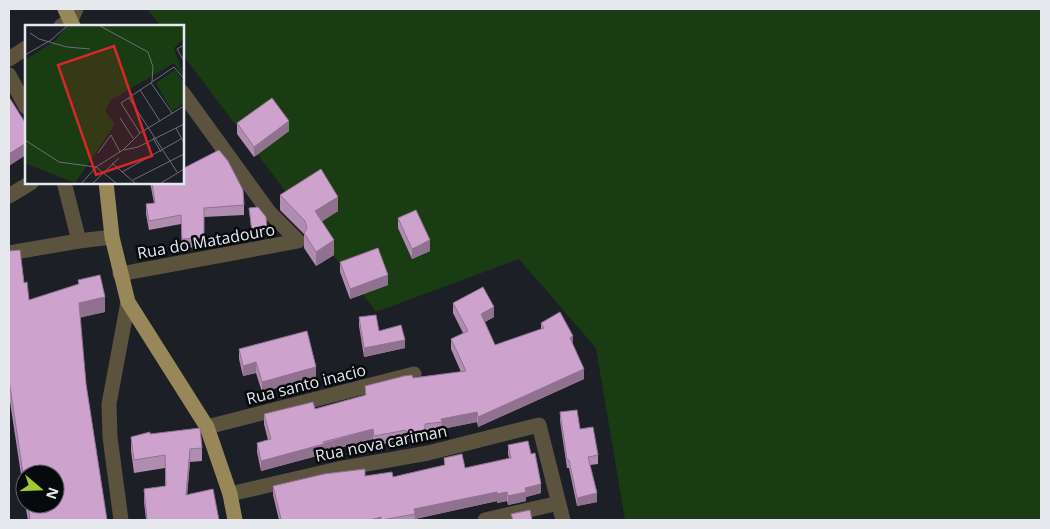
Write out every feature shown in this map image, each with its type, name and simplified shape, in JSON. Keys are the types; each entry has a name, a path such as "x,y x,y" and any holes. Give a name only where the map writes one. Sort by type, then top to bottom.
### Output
{"main road":[{"path":"106,184 112,237 128,302 208,427 230,494 235,520"}],"street":[{"path":"9,59 25,49"},
{"path":"9,75 25,105"},
{"name":"Rua do Matadouro","path":"120,274 298,242 269,212 184,95"},
{"path":"9,196 29,184"},
{"path":"65,184 79,241"},
{"path":"9,253 112,237"},
{"path":"121,520 110,437 110,404 128,302"},
{"name":"Rua santo inacio","path":"208,427 414,374"},
{"name":"Rua nova cariman","path":"230,494 338,468 428,453 539,425 559,503"},
{"path":"485,520 559,503 564,520"}],"green space":[{"path":"147,9 1041,9 1041,520 625,520 596,348 519,259 376,312 184,56 184,25 160,25"}],"building":[{"path":"9,97 25,122 25,144 9,154"},
{"path":"272,98 289,121 254,147 237,123"},
{"path":"219,150 228,161 243,190 244,205 204,208 204,238 182,239 181,215 149,221 146,204 155,203 152,184 184,184 184,168"},
{"path":"321,169 338,197 315,211 334,240 316,252 304,233 307,228 305,221 280,195"},
{"path":"258,207 266,217 267,229 252,231 249,208"},
{"path":"416,210 430,240 412,249 398,218"},
{"path":"378,248 388,275 350,289 340,262"},
{"path":"20,250 24,283 27,282 29,300 79,284 78,280 100,275 105,297 79,303 86,384 107,520 30,520 29,514 65,514 65,464 22,464 9,380 9,251"},
{"path":"483,287 494,307 481,314 495,345 544,328 541,323 560,312 573,336 570,338 584,369 478,417 477,412 441,419 442,422 425,424 425,431 406,432 406,430 374,436 373,429 261,461 257,443 271,439 264,414 313,402 315,409 366,395 365,386 404,376 412,375 413,378 466,371 451,339 468,331 453,303"},
{"path":"376,315 379,331 401,325 405,340 364,348 359,317"},
{"path":"307,331 316,367 262,382 256,362 243,366 239,349"},
{"path":"577,410 580,429 593,427 598,455 588,457 597,493 577,498 569,460 567,460 560,412"},
{"path":"200,428 202,448 190,449 186,495 213,489 219,520 147,520 144,489 166,486 165,455 134,460 131,437 150,432 150,434"},
{"path":"528,441 531,454 535,453 541,484 525,488 526,492 508,496 507,492 497,494 497,492 414,509 415,514 381,520 381,517 369,520 277,520 281,519 273,486 324,474 365,469 365,476 392,472 393,477 445,465 444,458 462,454 465,468 511,458 508,445"},
{"path":"530,510 532,520 513,520 511,514"}]}
